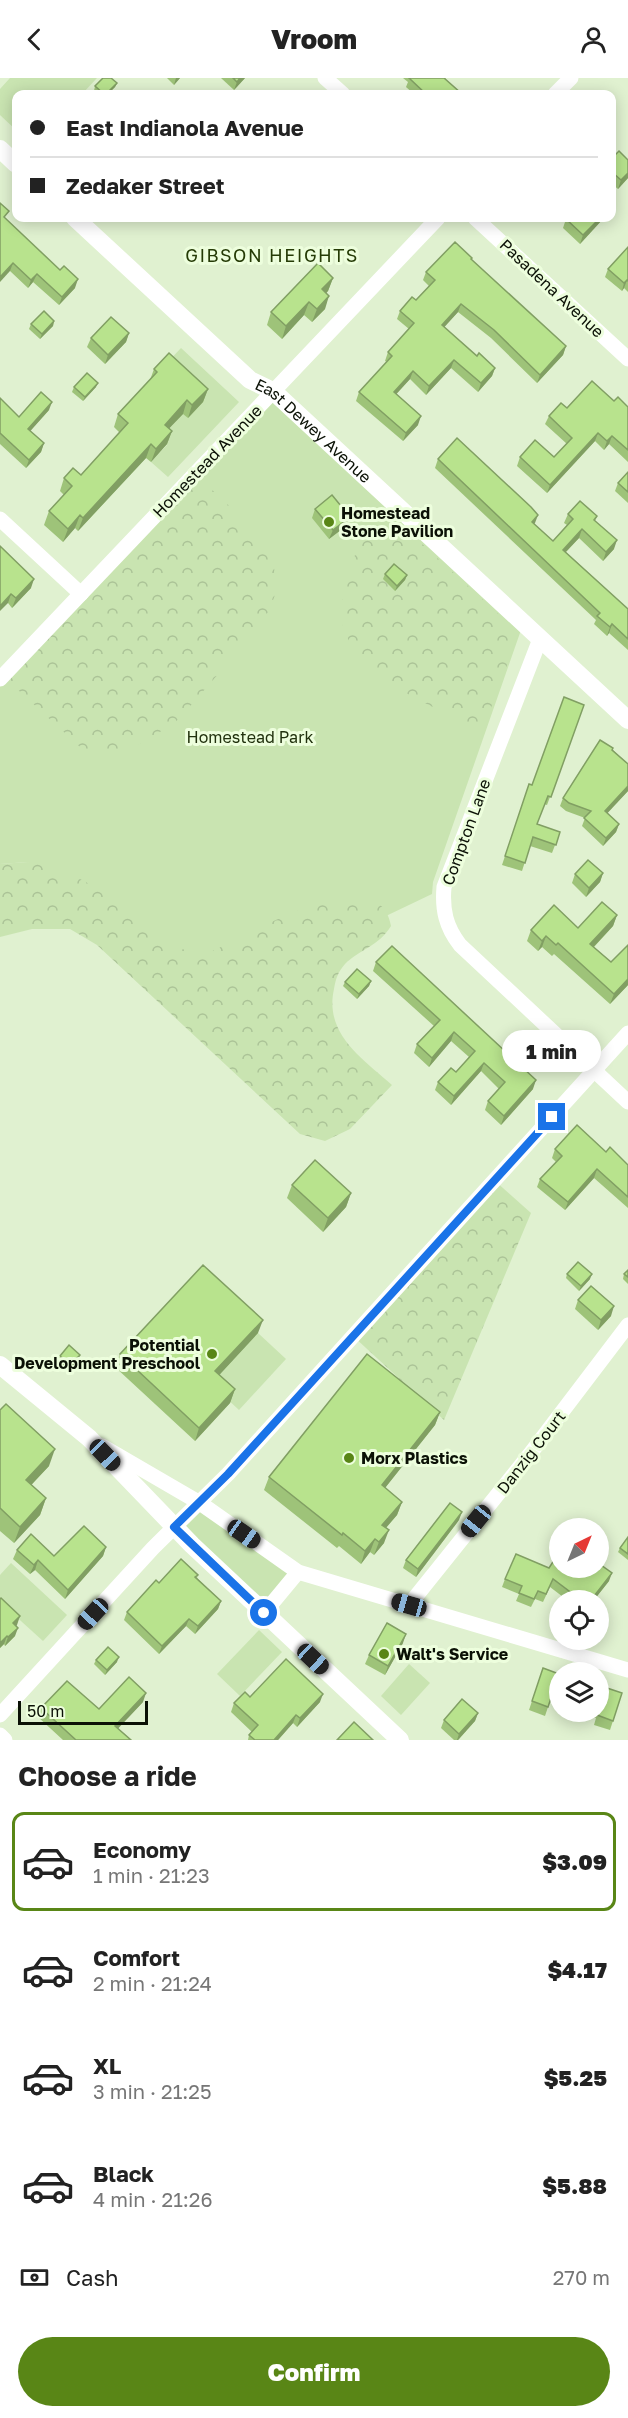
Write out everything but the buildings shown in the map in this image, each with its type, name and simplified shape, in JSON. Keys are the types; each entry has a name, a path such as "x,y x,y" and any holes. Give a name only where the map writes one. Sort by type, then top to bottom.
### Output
{"street":[{"path":"325,78 338,90"},
{"path":"559,90 571,78"},
{"path":"0,148 12,160"},
{"name":"East Dewey Avenue","path":"79,222 250,380 273,391 628,720"},
{"name":"Homestead Avenue","path":"0,679 434,222"},
{"name":"Pasadena Avenue","path":"479,222 628,359"},
{"path":"0,519 81,594"},
{"name":"Compton Lane","path":"540,639 444,887 442,905 448,927 460,945 628,1102"},
{"path":"0,1715 174,1527 200,1503 628,1033"},
{"name":"Danzig Court","path":"409,1605 531,1454 628,1325"},
{"path":"0,1365 89,1438 174,1527 400,1740"},
{"path":"89,1438 200,1503 298,1572 628,1670"},
{"path":"264,1613 298,1572"},
{"path":"0,1735 5,1740"}],"green space":[{"path":"10,78 97,78 86,90 12,90 12,126 0,115 0,89"},
{"path":"181,348 239,402 168,477 151,462 167,445 160,438 183,414 164,366"},
{"name":"Homestead Park","path":"273,391 521,630 433,882 432,894 193,1008 28,862 0,864 0,679"},
{"path":"195,474 239,515 263,546 274,566 276,592 269,611 240,649 179,719 148,740 121,752 103,754 81,748 3,676"},
{"path":"382,507 519,633 483,729 422,702 382,677 365,662 352,645 343,626 341,613 343,601 355,556 369,524"},
{"path":"28,862 54,868 92,886 126,908 172,944 192,952 213,951 291,913 343,898 366,898 382,907 391,926 380,939 343,967 336,982 332,1005 340,1032 348,1044 392,1085 350,1129 325,1141 300,1134 97,945 70,929 32,929 0,937 0,864"},
{"path":"495,1181 531,1213 444,1420 353,1336"},
{"path":"258,1333 286,1359 239,1410 211,1384"},
{"path":"197,1506 298,1572 264,1613 174,1527"},
{"path":"11,1563 67,1615 43,1641 0,1602 0,1575"},
{"path":"259,1630 282,1652 240,1696 217,1674"},
{"path":"409,1664 430,1683 401,1715 381,1696"}],"place":[{"name":"Homestead Stone Pavilion","path":"329,522"},
{"name":"Potential Development Preschool","path":"212,1354"},
{"name":"Morx Plastics","path":"349,1458"},
{"name":"Walt's Service","path":"384,1654"}],"district":[{"name":"GIBSON HEIGHTS","path":"272,255"}],"route":[{"path":"264,1613 174,1527 228,1474 552,1117"}]}
